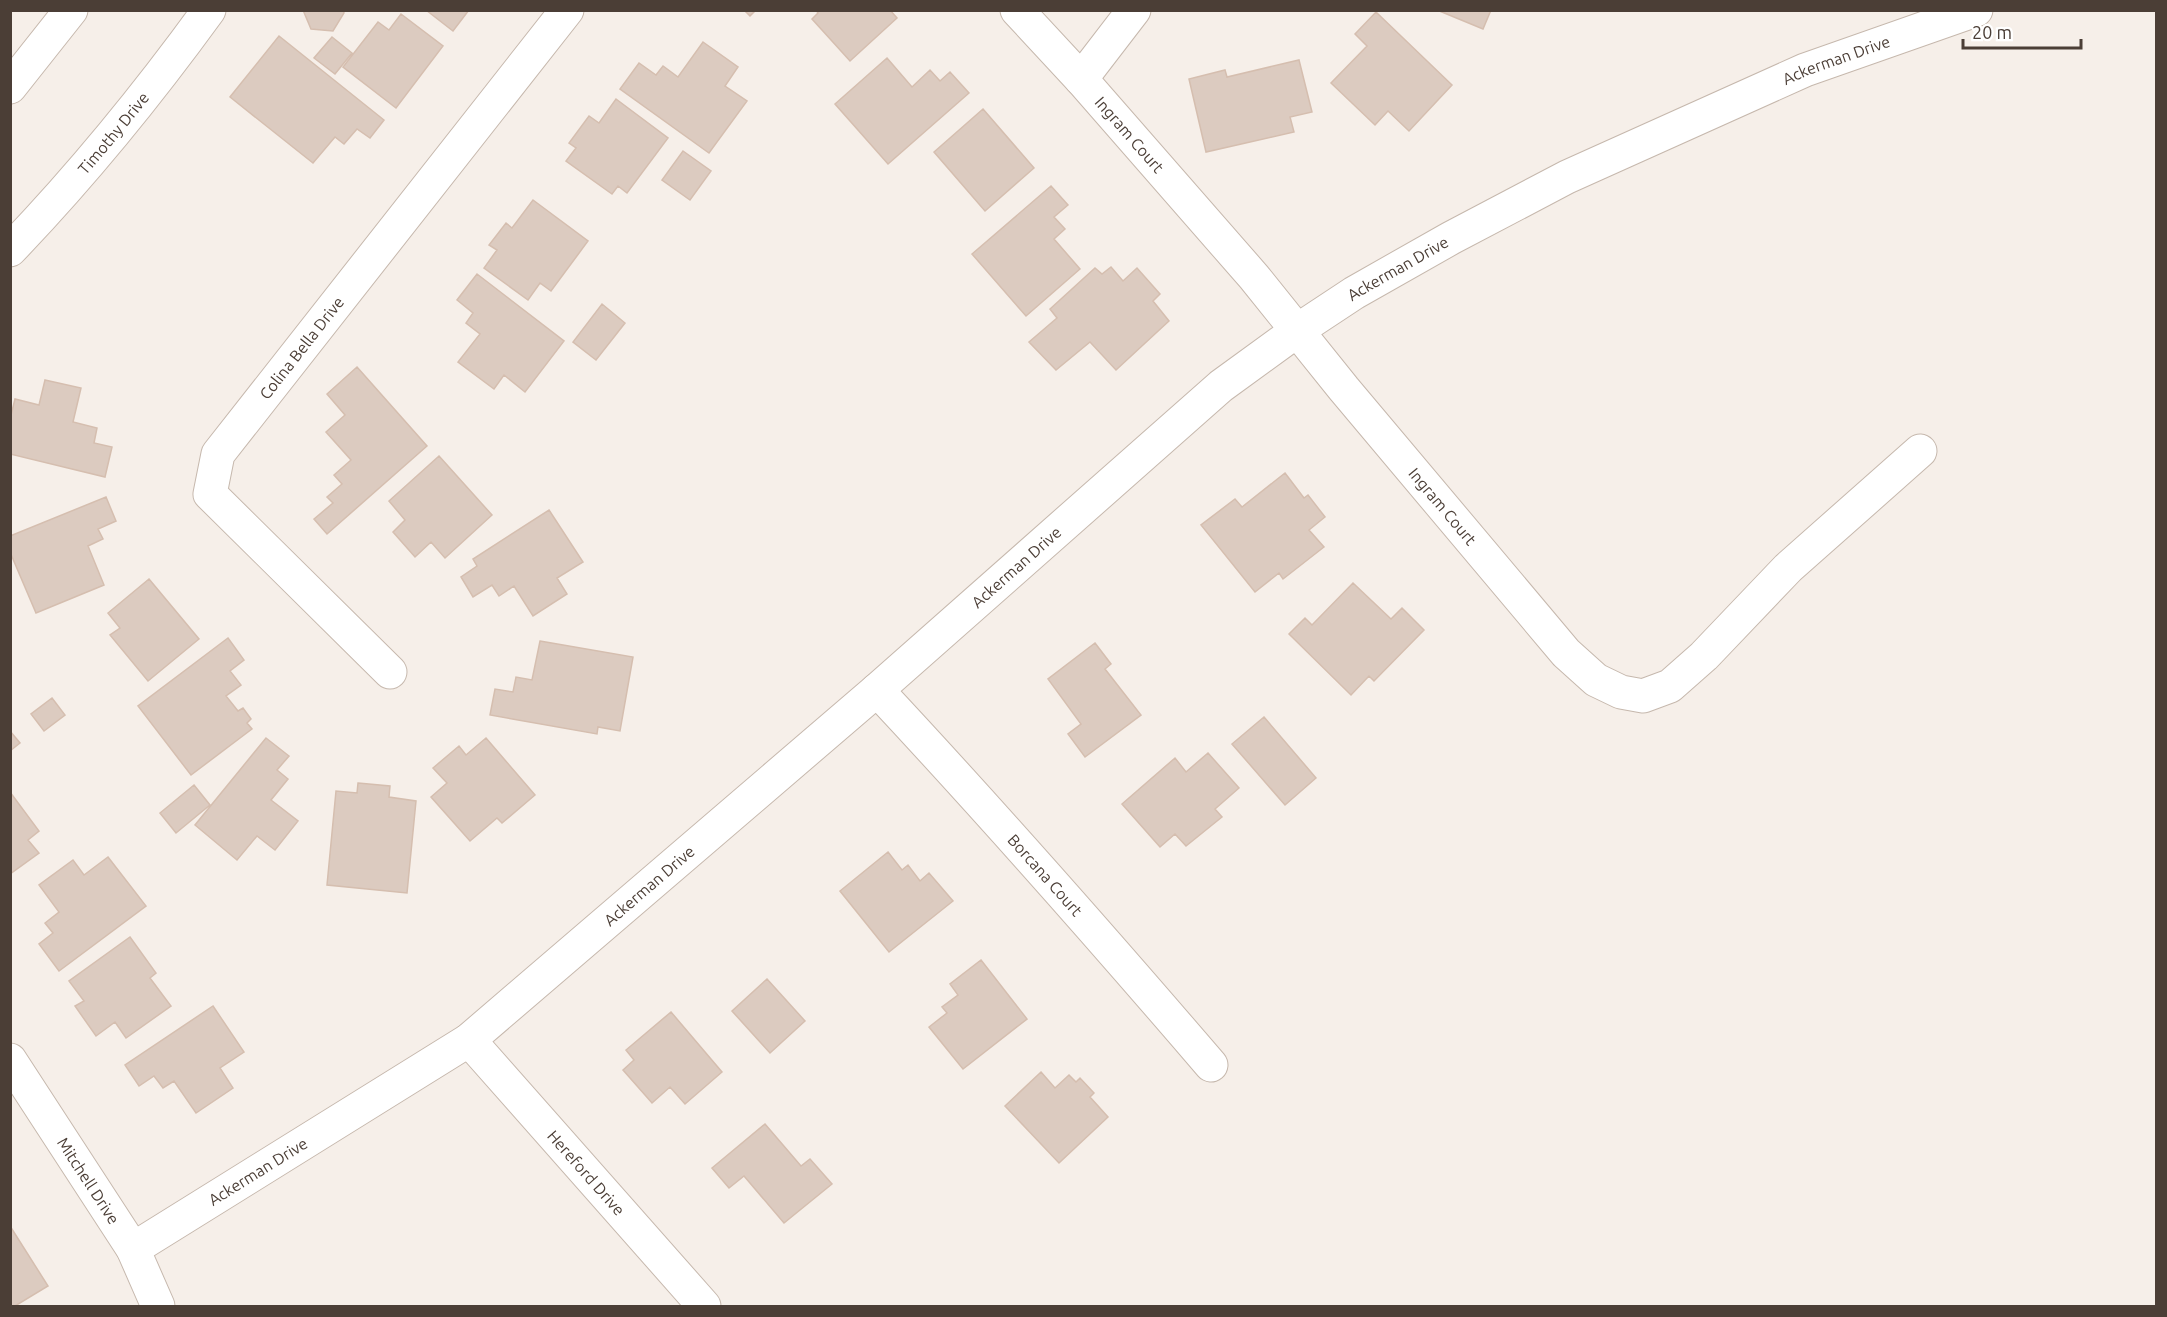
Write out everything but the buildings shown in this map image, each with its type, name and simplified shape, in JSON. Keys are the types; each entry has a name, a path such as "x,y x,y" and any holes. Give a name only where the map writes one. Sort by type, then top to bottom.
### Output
{"street":[{"path":"10,87 71,10"},
{"name":"Timothy Drive","path":"10,250 40,219 166,69 209,10"},
{"name":"Colina Bella Drive","path":"390,672 210,494 218,454 567,10"},
{"name":"Ingram Court","path":"1017,10 1081,80 1298,330 1344,389 1566,653 1596,680 1621,692 1643,696 1671,686 1704,656 1788,568 1920,451"},
{"path":"1081,80 1134,10"},
{"name":"Ackerman Drive","path":"133,1249 469,1040 877,690 1221,386 1298,330 1354,293 1450,238 1567,177 1805,70 1976,10"},
{"name":"Borcana Court","path":"877,690 981,801 1211,1065"},
{"name":"Hereford Drive","path":"469,1040 704,1306"},
{"name":"Mitchell Drive","path":"10,1060 133,1249 158,1306"}]}
